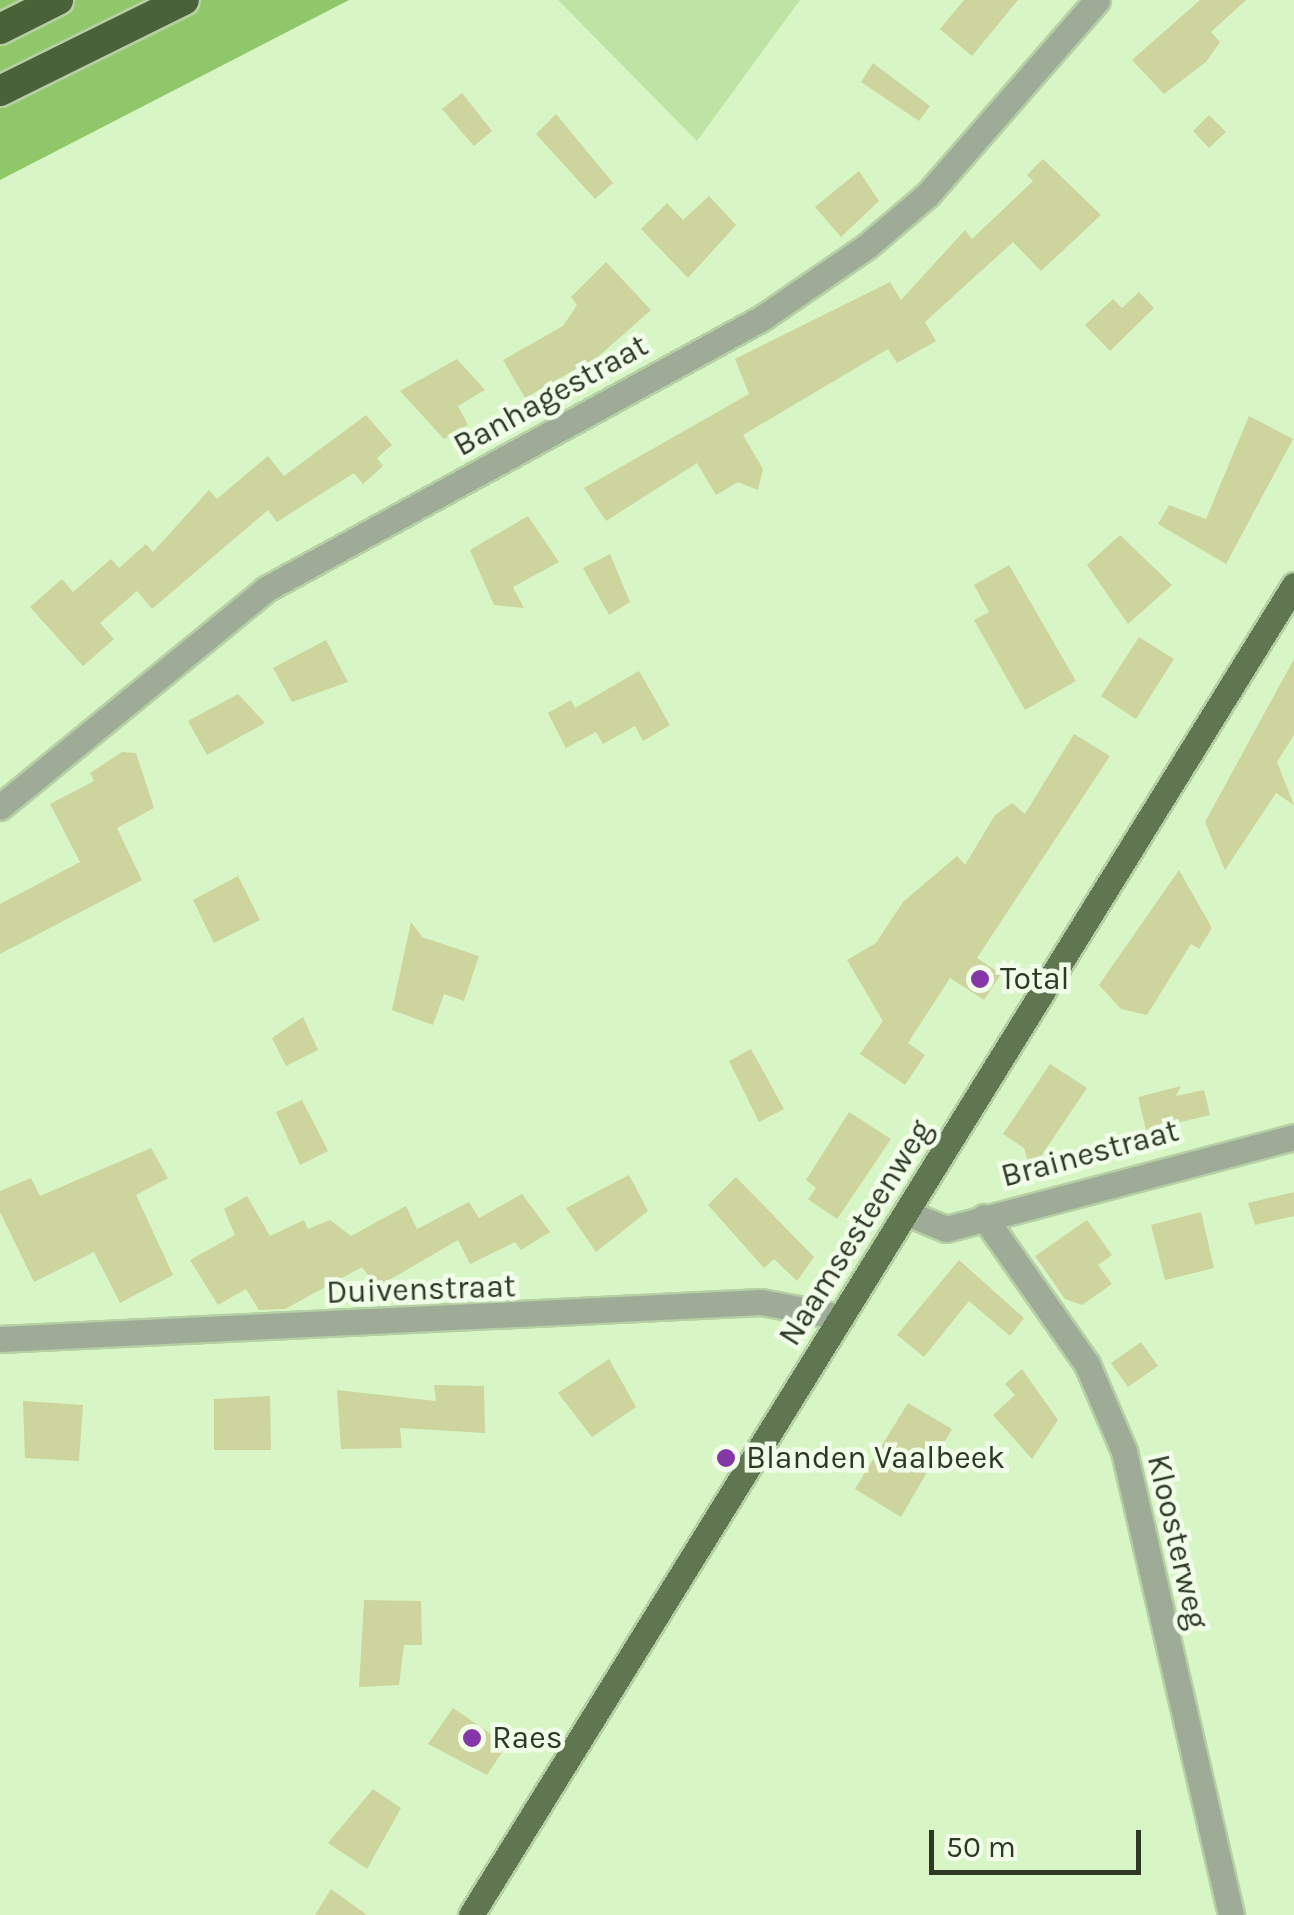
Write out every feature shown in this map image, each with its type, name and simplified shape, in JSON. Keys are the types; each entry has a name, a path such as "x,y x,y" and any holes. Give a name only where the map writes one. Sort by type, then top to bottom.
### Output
{"highway":[{"path":"0,29 58,0"},
{"path":"0,92 184,0"}],"main road":[{"name":"Naamsesteenweg","path":"471,1915 1294,585"}],"street":[{"name":"Banhagestraat","path":"0,807 266,589 762,318 867,246 928,194 1097,0"},
{"name":"Brainestraat","path":"907,1213 938,1230 1294,1137"},
{"name":"Kloosterweg","path":"984,1217 1086,1364 1124,1451 1231,1915"},
{"name":"Duivenstraat","path":"0,1340 762,1302 842,1316"}],"green space":[{"path":"0,0 349,0 0,180"},
{"path":"558,0 800,0 697,141"}],"building":[{"path":"964,0 1018,0 972,56 940,29"},
{"path":"1200,0 1246,0 1211,32 1220,42 1206,62 1164,94 1132,60"},
{"path":"873,63 930,106 919,121 861,82"},
{"path":"462,93 492,131 474,146 442,109"},
{"path":"556,114 613,183 595,199 536,134"},
{"path":"1209,115 1226,132 1209,148 1193,131"},
{"path":"1043,159 1101,215 1041,271 1013,242 925,322 936,341 897,363 888,349 743,435 763,469 758,490 738,482 716,495 697,463 606,521 584,488 749,394 735,359 890,282 901,300 965,230 972,239 1033,181 1027,175"},
{"path":"859,171 879,201 841,237 815,207"},
{"path":"709,196 736,225 688,278 641,229 667,203 683,220"},
{"path":"606,262 651,310 599,356 525,398 503,360 563,326 577,305 571,297"},
{"path":"1139,292 1154,308 1110,351 1085,325 1113,299 1122,308"},
{"path":"457,359 485,390 458,406 468,425 444,439 400,391"},
{"path":"366,415 392,445 377,458 383,466 363,484 354,473 277,522 268,510 152,609 137,591 100,623 114,639 83,666 30,607 62,579 73,592 111,559 119,568 146,544 153,552 209,490 217,499 268,456 284,476"},
{"path":"1249,416 1293,439 1226,564 1158,524 1169,505 1206,519"},
{"path":"528,516 559,562 513,587 524,608 494,605 470,550"},
{"path":"1120,535 1172,585 1128,624 1087,565"},
{"path":"610,554 630,602 609,615 583,568"},
{"path":"1009,565 1076,681 1025,710 974,620 989,612 974,585"},
{"path":"1139,637 1174,659 1136,719 1101,696"},
{"path":"326,640 348,682 292,702 273,668"},
{"path":"1294,659 1294,735 1277,762 1294,805 1276,793 1225,870 1205,822"},
{"path":"639,671 670,725 643,741 635,726 603,744 596,732 566,748 548,713 571,700 575,708"},
{"path":"238,694 265,723 207,755 188,721"},
{"path":"1074,734 1110,756 977,958 1001,974 984,1000 950,978 908,1043 925,1055 905,1085 860,1054 883,1021 847,960 876,943 903,902 957,856 965,865 995,815 1012,803 1025,814"},
{"path":"122,752 136,753 154,808 117,828 142,880 0,954 0,904 80,862 50,804 94,781 90,773"},
{"path":"1179,870 1212,928 1199,949 1191,944 1147,1015 1121,1009 1099,985"},
{"path":"238,876 260,920 214,943 193,900"},
{"path":"411,922 422,937 479,956 464,1001 444,994 433,1025 392,1010"},
{"path":"303,1017 318,1050 286,1066 272,1038"},
{"path":"751,1049 784,1109 759,1122 729,1061"},
{"path":"1050,1064 1087,1088 1031,1171 1024,1148 1003,1134"},
{"path":"1181,1086 1176,1096 1204,1090 1210,1115 1146,1130 1138,1097"},
{"path":"302,1100 328,1151 300,1165 276,1112"},
{"path":"849,1112 891,1139 837,1219 808,1199 816,1188 806,1180"},
{"path":"151,1148 168,1178 136,1195 173,1275 120,1303 94,1252 34,1282 0,1212 0,1191 31,1178 40,1196"},
{"path":"629,1175 648,1211 596,1252 566,1208"},
{"path":"736,1177 814,1257 797,1281 774,1259 764,1268 708,1205"},
{"path":"1294,1192 1294,1216 1255,1225 1248,1203"},
{"path":"522,1194 550,1232 521,1250 515,1242 470,1264 458,1240 377,1287 362,1267 285,1309 259,1310 246,1289 218,1305 190,1260 235,1235 224,1209 247,1196 270,1236 304,1220 308,1229 330,1220 351,1236 406,1206 417,1229 469,1202 479,1218"},
{"path":"1201,1212 1214,1268 1165,1280 1151,1225"},
{"path":"1087,1220 1112,1255 1098,1265 1112,1284 1082,1305 1065,1299 1035,1256"},
{"path":"959,1260 1024,1318 1010,1336 969,1301 924,1357 897,1335"},
{"path":"1141,1342 1158,1366 1128,1387 1111,1363"},
{"path":"609,1359 636,1407 592,1437 558,1393"},
{"path":"1022,1369 1058,1420 1032,1459 993,1415 1015,1395 1005,1384"},
{"path":"434,1385 484,1386 485,1433 400,1428 402,1448 341,1449 337,1390 436,1401"},
{"path":"270,1396 271,1450 214,1450 214,1399"},
{"path":"23,1401 83,1405 79,1461 25,1458"},
{"path":"908,1403 952,1429 901,1517 855,1489"},
{"path":"364,1600 421,1601 422,1645 404,1645 399,1685 359,1687"},
{"name":"Raes","path":"453,1708 507,1745 487,1775 428,1744"},
{"path":"373,1789 401,1808 367,1869 328,1843"},
{"path":"331,1889 367,1915 315,1915"}],"place":[{"name":"Total","path":"980,979"},
{"name":"Blanden Vaalbeek","path":"726,1458"},
{"name":"Raes","path":"472,1738"}]}
